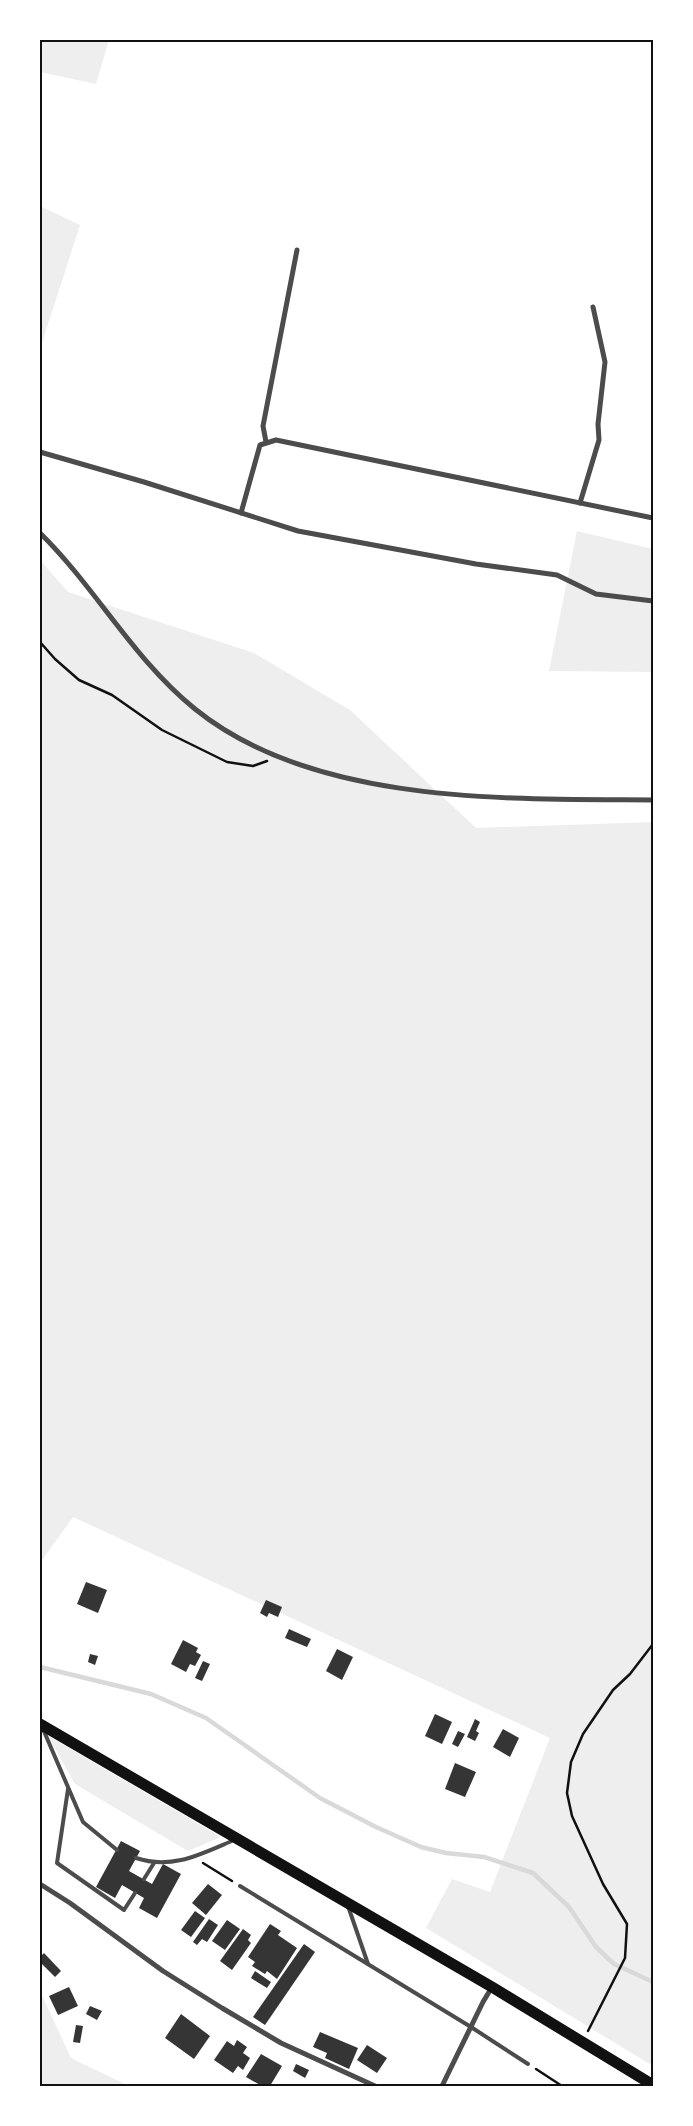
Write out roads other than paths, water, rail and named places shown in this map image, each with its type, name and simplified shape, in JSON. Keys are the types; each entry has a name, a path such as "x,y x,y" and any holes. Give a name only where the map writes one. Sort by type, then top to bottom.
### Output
{"main road":[{"path":"41,1724 492,1987 653,2085"}],"street":[{"path":"266,442 263,426 297,250"},
{"path":"580,503 599,440 598,424 605,362 593,307"},
{"path":"241,513 260,446 266,442 276,440 653,518"},
{"path":"40,452 144,482 298,531 476,564 557,575 596,594 653,601"},
{"path":"40,533 72,567 150,667 195,709 238,738 278,757 332,774 404,788 501,798 653,800"},
{"path":"40,1884 70,1903 162,1971 222,2008 281,2043 375,2086"},
{"path":"442,2086 470,2027 492,1987"}],"lane":[{"path":"41,1724 84,1822 117,1850"},
{"path":"68,1789 57,1863 124,1910 135,1893"},
{"path":"136,1858 154,1863 176,1862 195,1857 237,1838"},
{"path":"144,1879 154,1863"},
{"path":"240,1886 528,2064"},
{"path":"347,1902 368,1964"}],"waterway":[{"path":"40,1667 151,1694 206,1718 320,1798 376,1827 421,1847 446,1853 484,1857 533,1873 569,1907 596,1947 614,1964 653,1982"}]}
